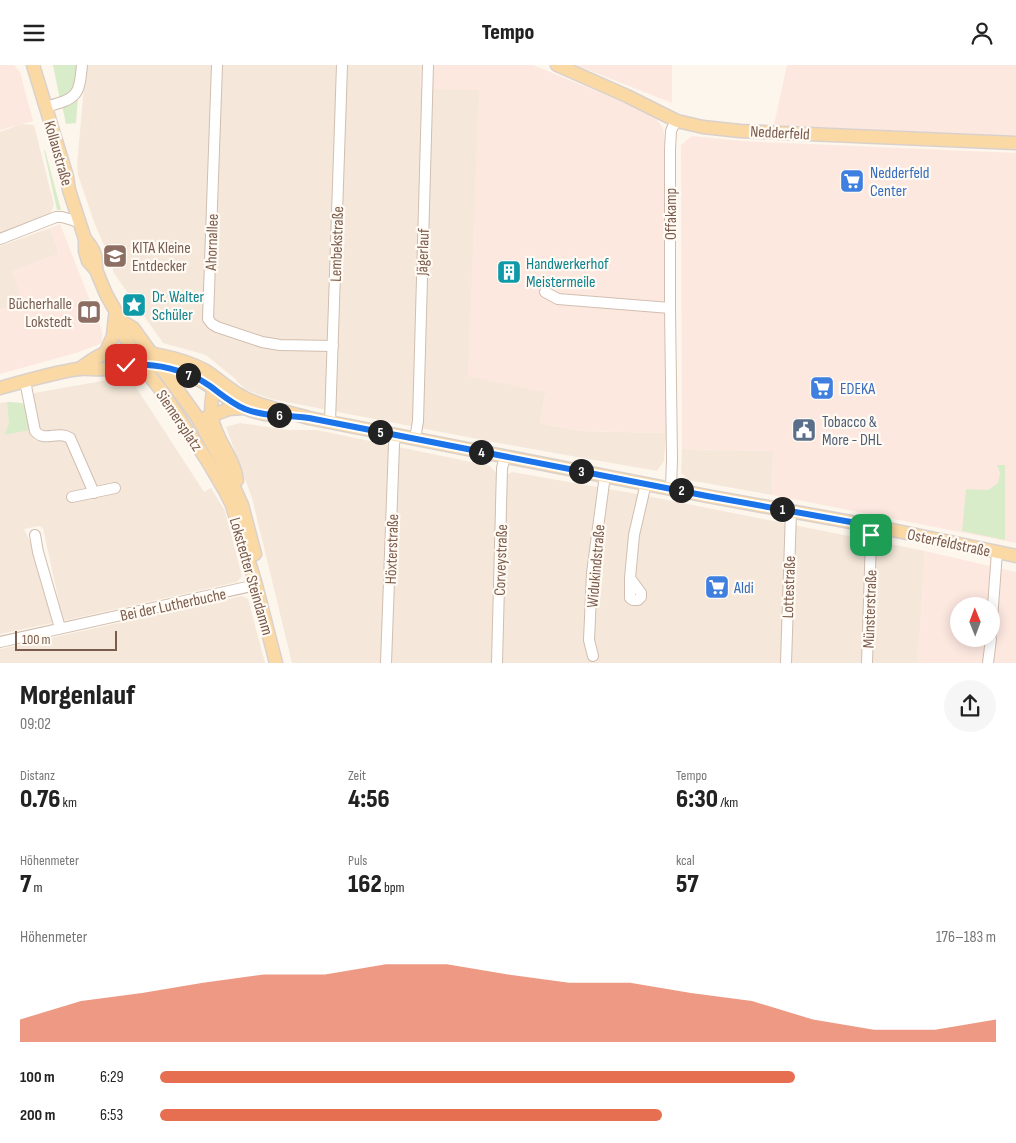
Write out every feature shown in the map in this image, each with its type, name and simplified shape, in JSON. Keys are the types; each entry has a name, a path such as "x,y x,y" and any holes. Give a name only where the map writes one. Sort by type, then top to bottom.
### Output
{"main road":[{"name":"Nedderfeld","path":"557,65 676,120 703,127 1016,143"},
{"name":"Kollaustraße","path":"34,66 85,239 85,251 88,261 96,271 118,316 123,334 141,357"},
{"path":"105,353 113,336 118,316"},
{"path":"79,369 105,353 119,351 141,357"},
{"name":"Osterfeldstraße","path":"141,357 187,363 209,373 246,399 330,423 873,526 1016,556"},
{"path":"0,388 79,369 103,370 141,357"},
{"name":"Siemersplatz","path":"141,357 162,367 197,417 239,495"},
{"name":"Siemersplatz","path":"141,357 225,491"},
{"name":"Osterfeldstraße","path":"162,367 188,375 245,409 268,415 309,418"},
{"path":"209,373 214,389 211,417 234,466 239,495"},
{"path":"176,413 197,417 211,417 229,409 245,409"},
{"name":"Lokstedter Steindamm","path":"225,491 232,505 256,585 276,663"},
{"name":"Lokstedter Steindamm","path":"239,495 282,663"}],"street":[{"path":"46,107 73,97 80,88 82,65"},
{"name":"Ahornallee","path":"217,65 208,319 217,327 280,345 333,346"},
{"name":"Lembekstraße","path":"330,423 342,65"},
{"name":"Jägerlauf","path":"415,439 418,421 428,65"},
{"name":"Offakamp","path":"671,488 670,150 671,131 676,120"},
{"path":"0,239 59,217 79,222"},
{"path":"545,292 558,299 670,309"},
{"path":"25,381 35,431 38,435 46,437 60,434 70,438 94,493"},
{"name":"Höxterstraße","path":"386,663 394,444 396,435"},
{"name":"Corveystraße","path":"496,663 502,468 504,457"},
{"name":"Widukindstraße","path":"593,657 589,640 592,573 605,475"},
{"path":"630,578 634,535 646,483"},
{"path":"72,497 115,488"},
{"name":"Lottestraße","path":"786,663 791,511"},
{"name":"Münsterstraße","path":"867,663 873,526"},
{"path":"35,535 38,552 60,628"},
{"path":"994,597 998,552"},
{"name":"Bei der Lutherbuche","path":"0,642 256,585"},
{"path":"988,663 990,647"}],"shaded area":[{"path":"0,65 14,65 20,72 33,121 0,130"},
{"path":"86,65 421,65 420,89 479,89 546,392 540,423 580,431 666,433 664,461 657,471 498,443 271,399 246,390 206,355 163,343 113,272 113,267 94,222 78,175 77,164"},
{"path":"421,65 533,65 652,114 663,128 665,141 666,433 580,431 540,423 546,392 468,376 479,90 420,89"},
{"path":"576,65 672,65 672,103"},
{"path":"787,65 1016,65 1016,136 774,125"},
{"path":"21,124 34,125 54,205 50,214 0,233 0,132"},
{"path":"692,136 742,141 1016,153 1016,543 772,495 773,451 682,449 681,145"},
{"path":"60,224 102,331 102,343 76,353 0,374 0,310 23,302 12,271 59,254 50,228"},
{"path":"50,228 59,254 13,271 23,302 0,310 0,246"},
{"path":"125,377 132,381 204,492 211,488 225,511 242,576 237,582 63,621 43,528 39,526 24,529 37,557 54,620 52,623 0,634 0,403 22,403 25,407 30,433 35,440 47,442 61,439 67,441 86,483 85,489 82,492 99,489 94,487 72,437 41,433 31,397 34,393"},
{"path":"240,423 288,430 317,430 490,466 497,474 506,475 512,472 637,494 925,551 918,663 292,663 252,498 226,427"},
{"path":"682,449 773,451 772,495 688,480 681,473"},
{"path":"925,551 1016,572 1016,663 918,663"},
{"path":"242,596 248,599 265,663 0,663 0,649"}],"green space":[{"path":"53,65 77,65 74,91 60,100"},
{"path":"78,97 76,123 66,124 62,105"},
{"path":"45,150 61,210 57,210"},
{"path":"7,402 22,403 25,407 30,430 4,435 9,424"},
{"path":"997,465 1005,465 1005,540 962,531 966,489 988,490 998,483 1000,473"}],"place":[{"name":"Nedderfeld Center","path":"852,181"},
{"name":"KITA Kleine Entdecker","path":"115,256"},
{"name":"Handwerkerhof Meistermeile","path":"509,272"},
{"name":"Dr. Walter Schüler","path":"134,305"},
{"name":"Bücherhalle Lokstedt","path":"89,312"},
{"name":"EDEKA","path":"822,388"},
{"name":"Tobacco & More - DHL","path":"804,430"},
{"name":"Aldi","path":"717,587"}],"route":[{"path":"126,365 152,365 172,369 207,384 235,404 262,414 309,418 707,496 873,526 871,535"}]}
